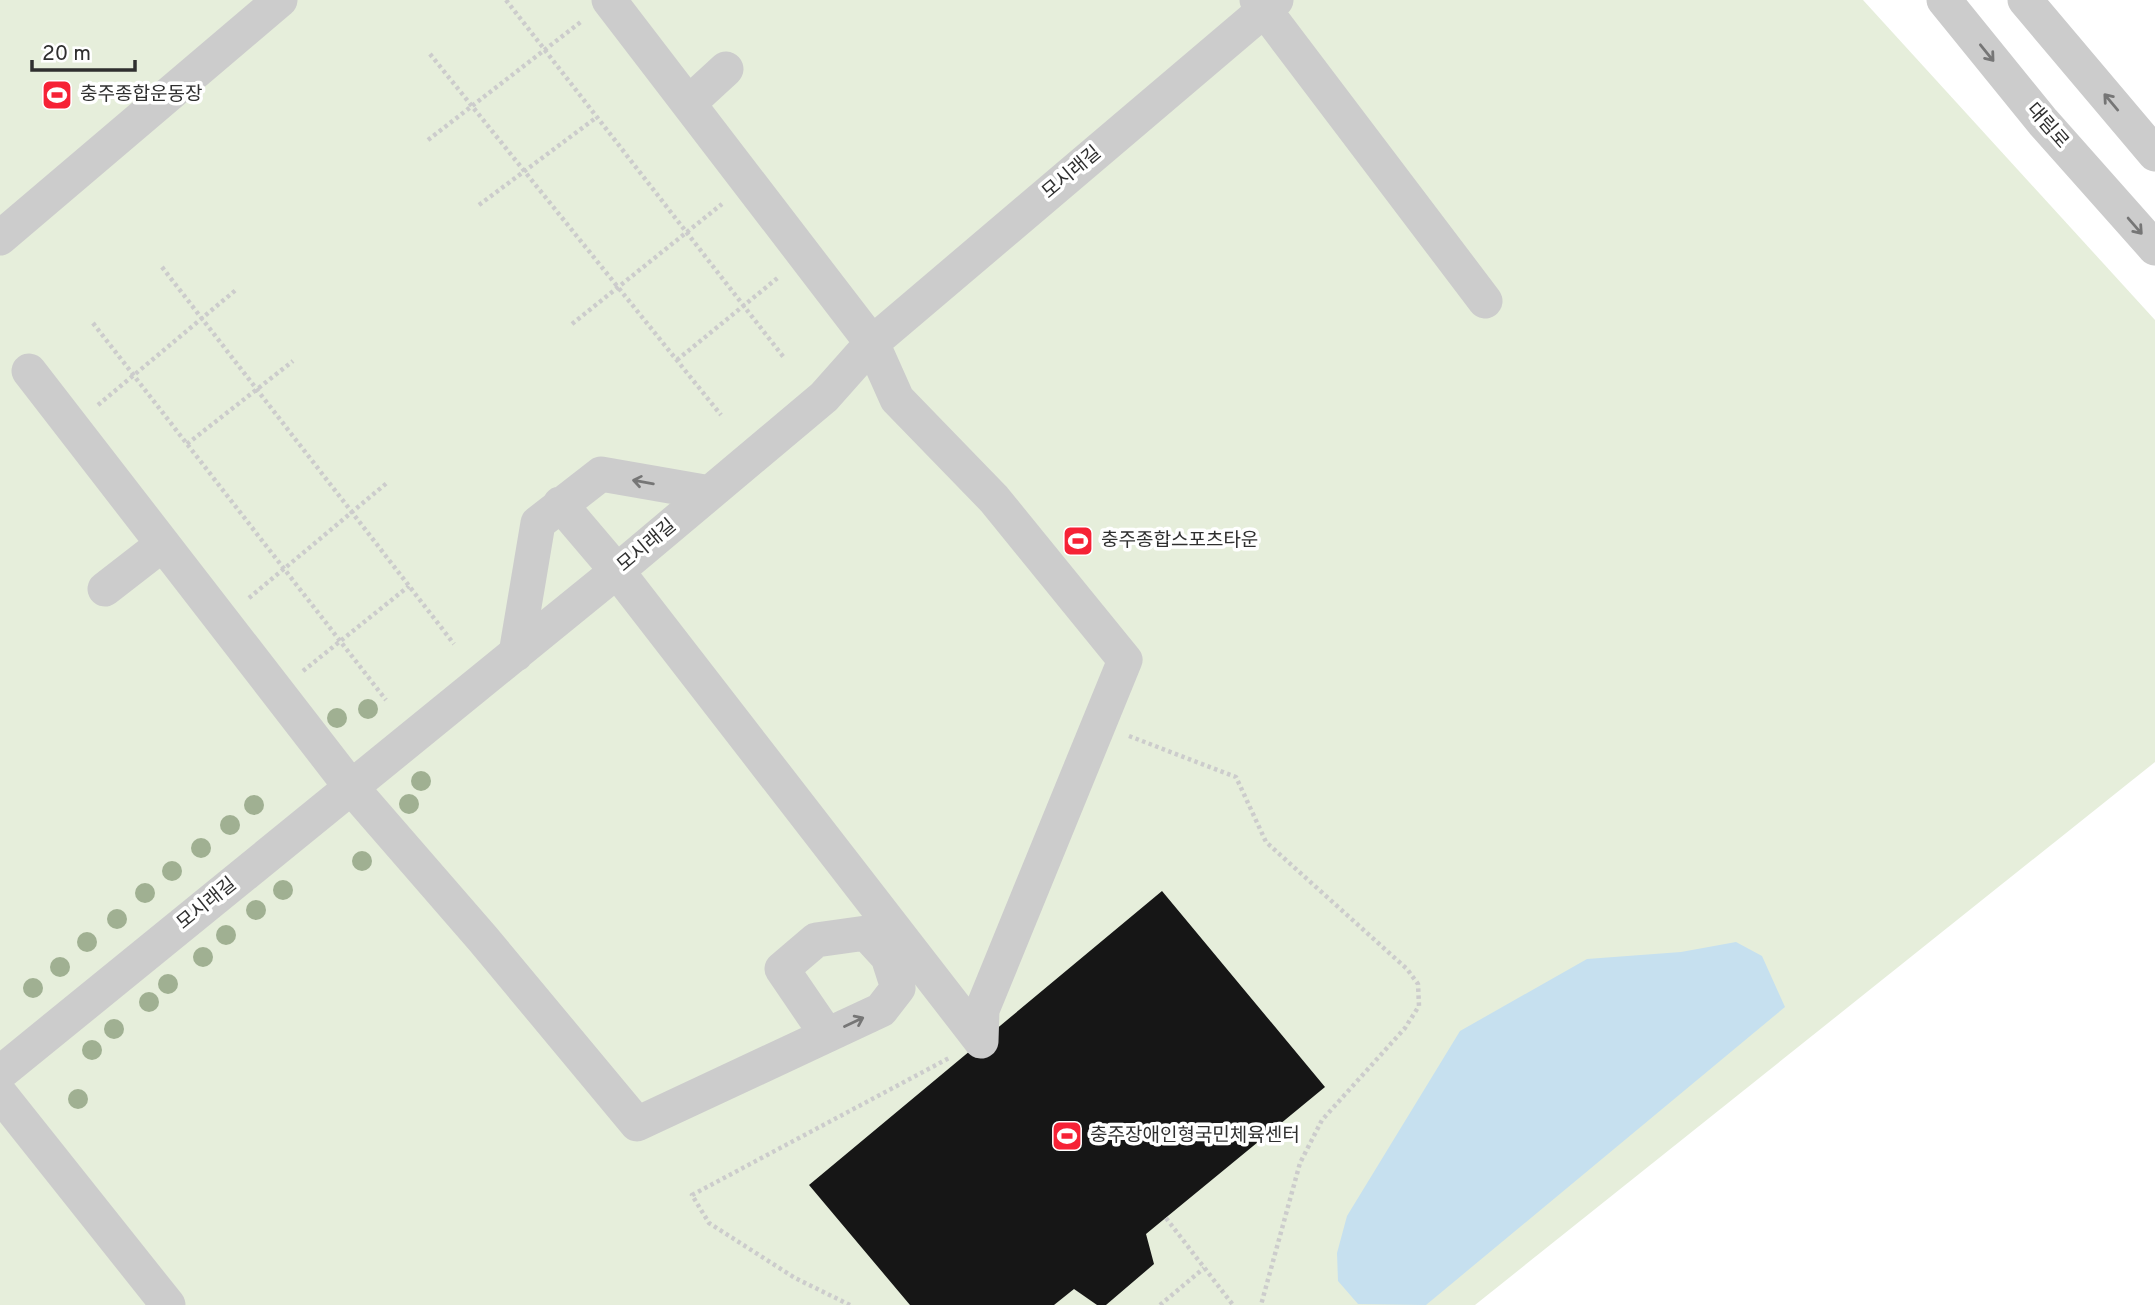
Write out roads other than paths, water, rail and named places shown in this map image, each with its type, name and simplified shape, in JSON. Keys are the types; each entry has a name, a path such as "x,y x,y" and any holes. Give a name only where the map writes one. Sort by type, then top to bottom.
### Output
{"street":[{"path":"0,238 280,0"},
{"name":"대림로","path":"1944,0 2043,122 2155,248"},
{"path":"2025,0 2155,154"},
{"path":"1265,3 1485,301"},
{"name":"모시래길","path":"0,1073 516,654 824,397 872,343 1265,3"},
{"path":"560,504 617,571 981,1041 982,1010 1125,660 994,499 897,399 872,343 689,103 596,10"},
{"path":"689,103 726,69"},
{"path":"29,371 351,787 483,939 637,1124 827,1035"},
{"path":"516,654 538,523 560,504 601,474 710,493"},
{"path":"105,589 163,544"},
{"path":"0,1094 168,1305"}],"water":[{"path":"1736,942 1762,956 1785,1007 1426,1305 1358,1304 1338,1281 1337,1253 1347,1216 1460,1031 1587,959 1681,952"}],"place":[{"name":"충주종합운동장","path":"57,95"},
{"name":"충주종합스포츠타운","path":"1078,541"},
{"name":"충주장애인형국민체육센터","path":"1067,1136"}]}
